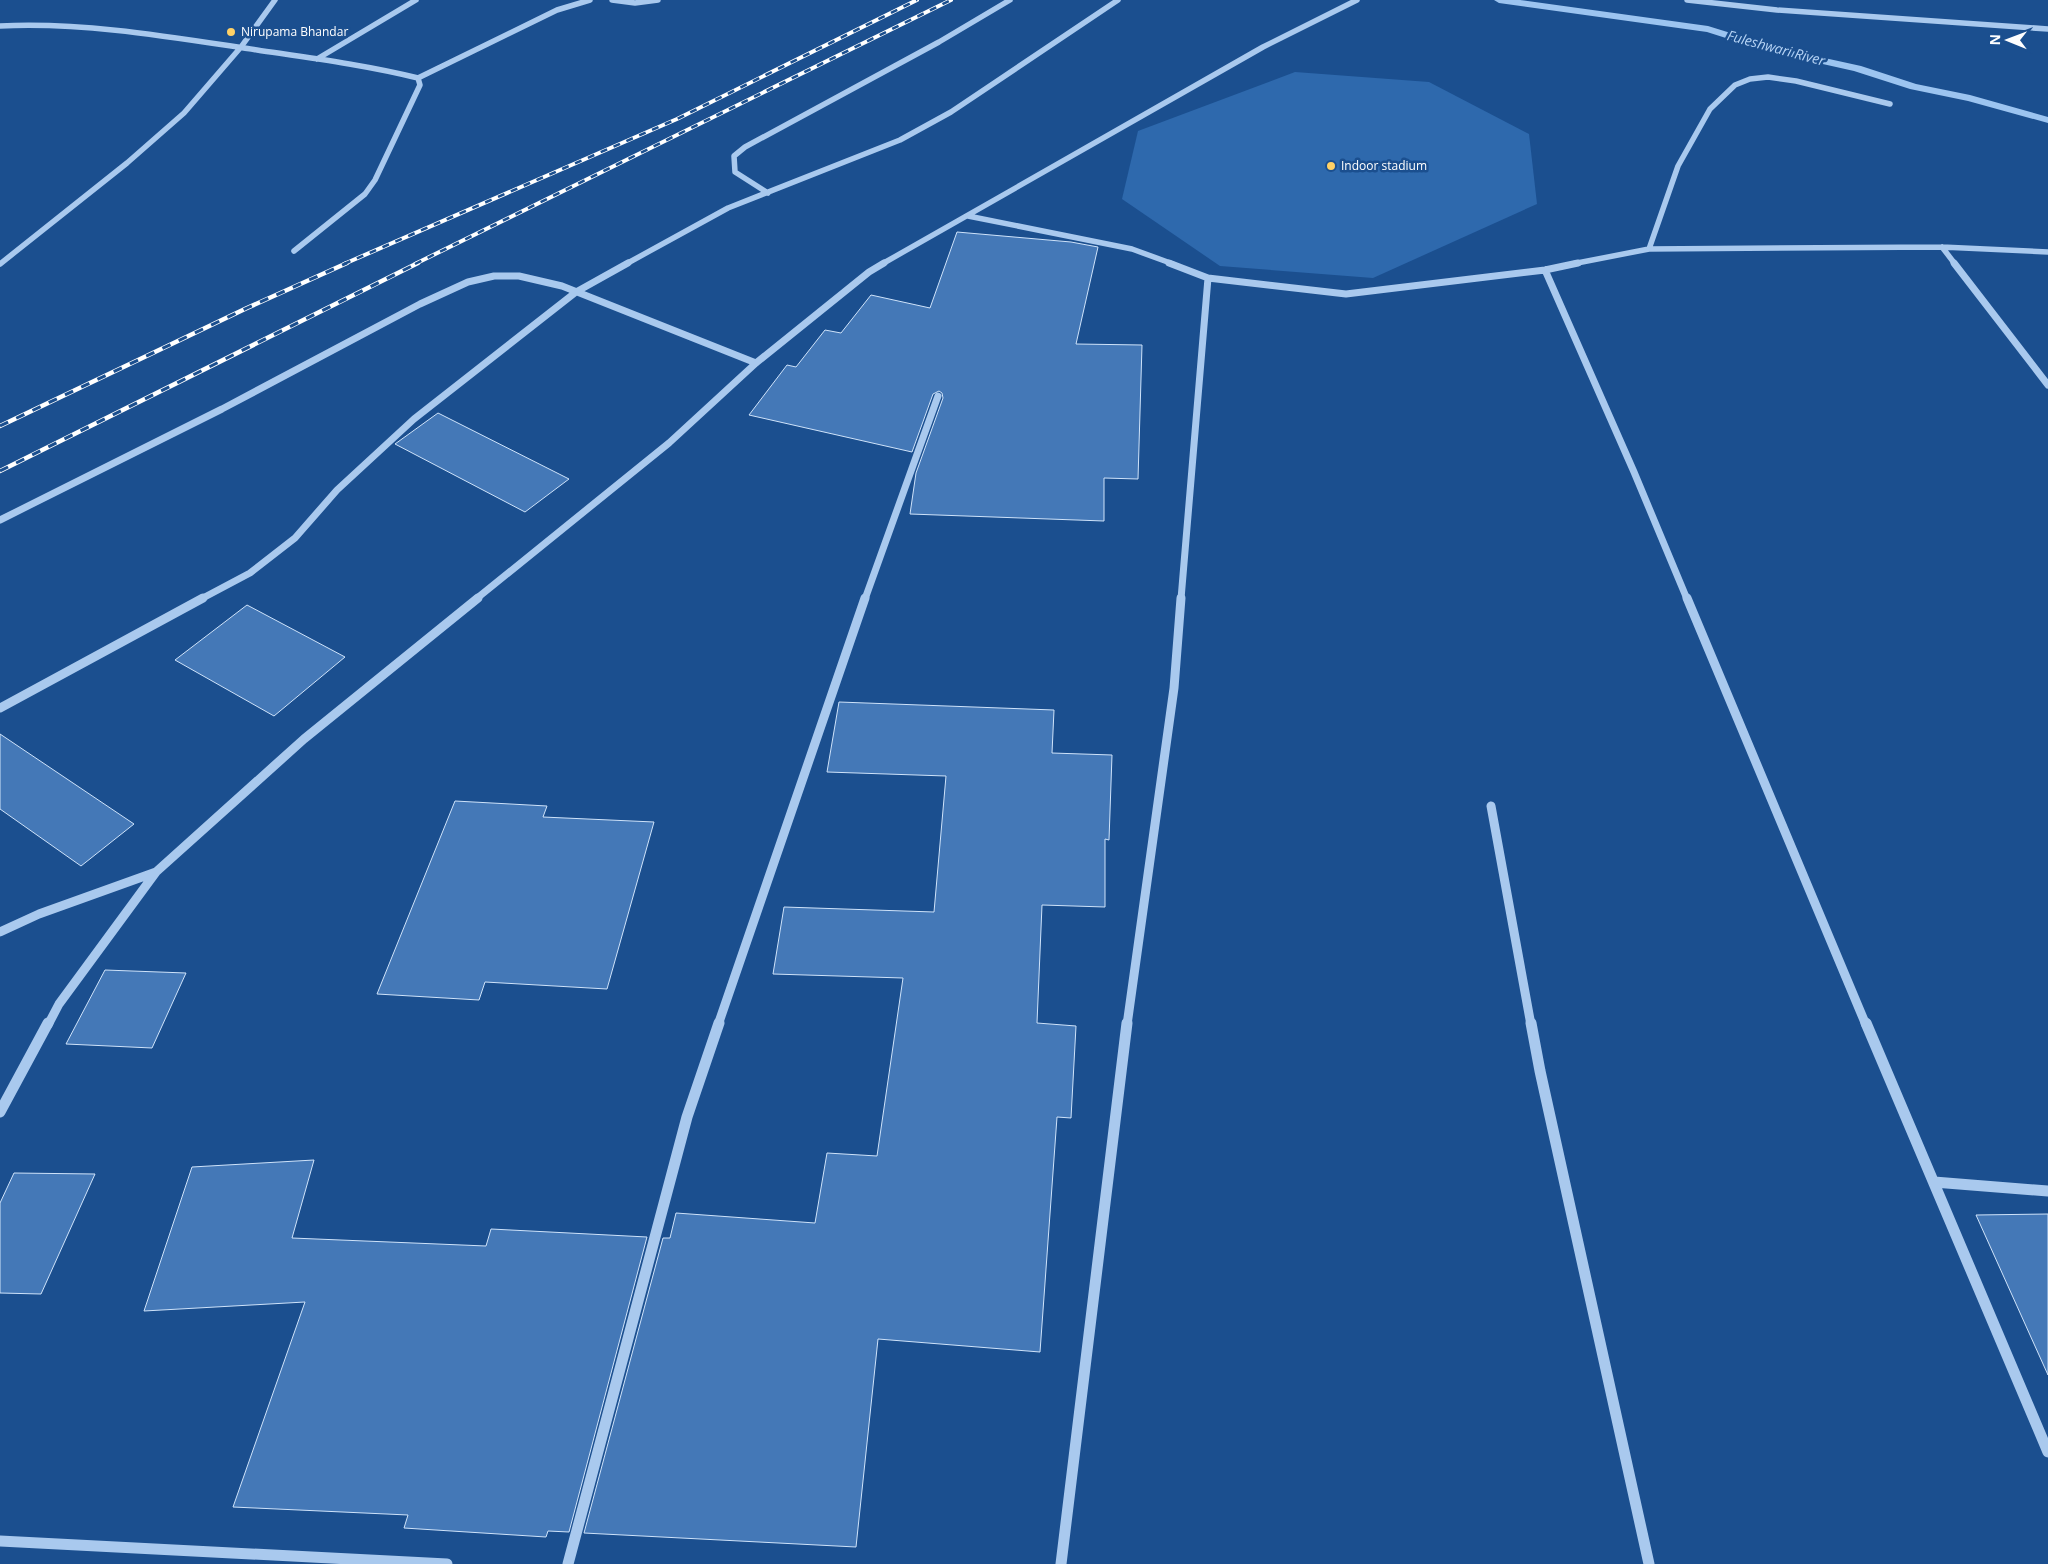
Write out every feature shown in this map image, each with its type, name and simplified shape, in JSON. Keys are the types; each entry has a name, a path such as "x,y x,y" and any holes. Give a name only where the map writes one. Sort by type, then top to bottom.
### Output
{"street":[{"path":"0,264 127,163 184,113 241,47 275,0"},
{"path":"317,59 416,0"},
{"path":"0,26 89,25 317,59 418,78 557,10 590,0"},
{"path":"612,0 631,3 649,3 658,0"},
{"path":"768,193 735,172 734,156 745,147 939,42 1010,0"},
{"path":"0,708 250,573 295,538 338,490 414,419 576,292 728,208 900,140 951,112 1118,0"},
{"path":"0,1112 59,1004 156,872 304,739 670,442 756,363 869,272 1263,48 1356,0"},
{"path":"1687,0 1735,7 1992,23 2048,29"},
{"path":"1735,7 1738,0"},
{"path":"1649,249 1678,166 1710,109 1735,85 1750,79 1768,77 1796,81 1890,104"},
{"path":"294,251 365,194 375,180 420,85 418,78"},
{"path":"968,216 1132,248 1208,278 1346,294 1545,270 1649,249 1942,247 2048,252"},
{"path":"1942,247 2048,385"},
{"path":"1545,270 1634,472 1778,817 2048,1452"},
{"path":"0,520 222,409 420,304 468,282 494,276 519,276 562,286 756,363"},
{"path":"1061,1564 1116,1105 1174,688 1208,278"},
{"path":"568,1564 687,1117 830,698 938,396"},
{"path":"1491,806 1540,1071 1649,1564"},
{"path":"0,932 39,914 156,872"},
{"path":"1934,1182 2048,1191"},
{"path":"0,1540 447,1564"}],"shaded area":[{"name":"Indoor stadium","path":"1295,72 1429,82 1529,134 1537,204 1373,278 1220,266 1122,199 1138,131"}],"building":[{"path":"957,232 1071,242 1098,247 1076,344 1142,345 1138,479 1104,478 1104,521 910,514 916,473 943,398 942,393 939,391 933,394 912,452 749,415 787,365 796,367 825,330 841,333 871,295 930,308"},
{"path":"438,413 569,479 525,512 395,444"},
{"path":"247,605 345,657 274,716 175,660"},
{"path":"839,702 1054,710 1052,753 1112,755 1109,840 1105,839 1105,907 1042,905 1037,1023 1076,1026 1071,1118 1057,1117 1040,1352 878,1339 856,1547 584,1533 663,1238 670,1238 676,1213 815,1223 827,1153 877,1156 903,978 773,974 784,907 934,912 946,776 827,772"},
{"path":"0,734 134,824 81,866 0,809"},
{"path":"455,801 547,806 543,817 654,822 607,989 485,982 479,1000 377,994"},
{"path":"105,970 186,973 152,1048 66,1044"},
{"path":"314,1160 292,1238 486,1246 491,1229 647,1237 569,1532 548,1531 546,1537 404,1528 408,1515 233,1507 305,1302 144,1311 192,1167"},
{"path":"14,1173 95,1174 41,1294 0,1293 0,1203"},
{"path":"2048,1214 2048,1375 1976,1215"}],"waterway":[{"name":"Fuleshwari River","path":"1499,0 1708,29 1777,51 1857,68 1914,87 1970,98 2048,120"}],"railway":[{"path":"344,264 677,119 917,0"},
{"path":"415,264 951,0"},
{"path":"0,426 247,308 347,263"},
{"path":"0,471 418,263"}],"place":[{"name":"Nirupama Bhandar","path":"231,32"},
{"name":"Indoor stadium","path":"1331,166"}]}
